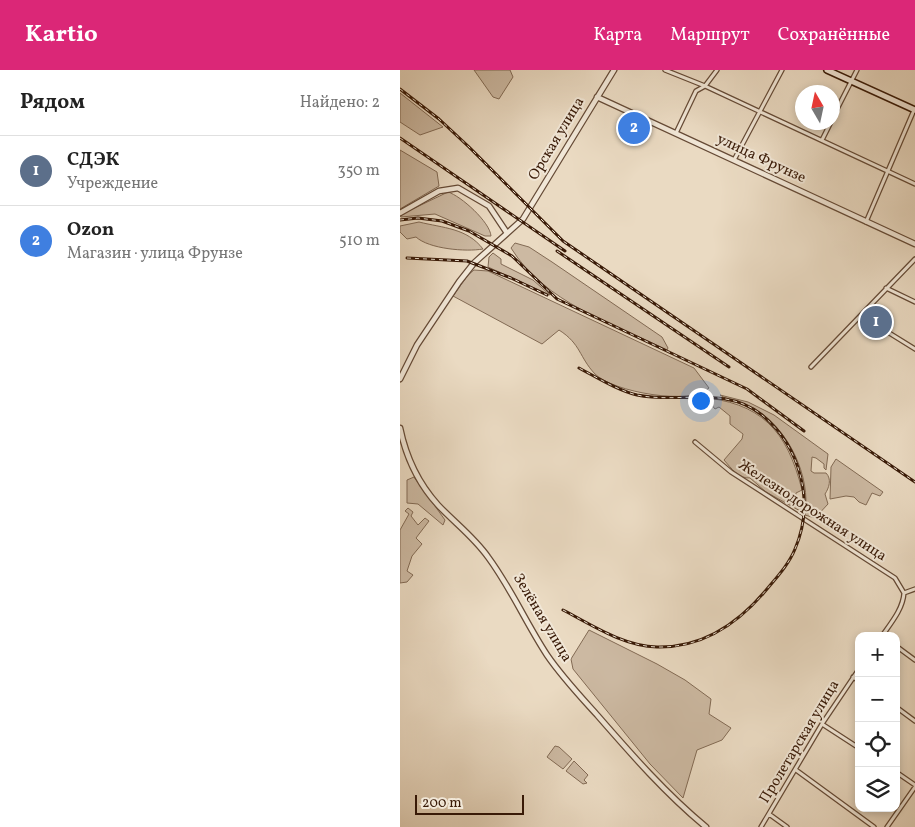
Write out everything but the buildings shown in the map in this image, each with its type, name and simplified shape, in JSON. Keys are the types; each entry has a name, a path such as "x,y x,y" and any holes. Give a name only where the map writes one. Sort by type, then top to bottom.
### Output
{"main road":[{"path":"827,70 915,109"}],"street":[{"name":"Орская улица","path":"507,233 523,219 614,70"},
{"path":"665,70 705,86 915,184"},
{"path":"676,133 696,91 705,86 717,70"},
{"path":"734,160 782,70"},
{"path":"840,103 857,70"},
{"name":"улица Фрунзе","path":"597,97 915,244"},
{"path":"866,222 915,109"},
{"path":"822,140 826,130"},
{"path":"400,213 439,191 458,188 489,206 507,233 474,263 459,282 417,345 400,379"},
{"path":"811,367 915,259"},
{"path":"886,288 915,302"},
{"path":"886,331 915,349"},
{"name":"Зелёная улица","path":"400,428 412,466 425,488 439,505 471,535 488,557 508,587 546,654 631,754 671,796 706,827"},
{"name":"Железнодорожная улица","path":"695,442 731,472 895,578 904,593"},
{"path":"885,632 904,600 904,593 915,589"},
{"path":"900,649 915,660"},
{"name":"Пролетарская улица","path":"761,827 822,724 855,674"},
{"path":"900,710 915,721"},
{"path":"822,724 855,745"},
{"path":"796,770 874,827"},
{"path":"887,827 915,786 900,775"},
{"path":"769,814 787,827"}],"shaded area":[{"path":"474,70 510,70 513,77 499,99 493,97"},
{"path":"400,93 443,127 420,135 400,122"},
{"path":"400,150 437,172 439,186 400,209"},
{"path":"448,192 454,194 474,210 486,224 491,236 485,236 435,214 401,217 400,215"},
{"path":"419,222 462,233 477,242 483,249 458,250 438,247 416,237 407,239 400,232 400,226"},
{"path":"515,243 529,247 662,337 668,348 667,350 581,310 561,297 525,267 511,248"},
{"path":"493,253 501,259 501,264 533,280 550,295 488,267 489,257"},
{"path":"474,270 488,271 694,368 709,388 700,393 686,396 670,396 634,391 604,381 590,368 572,340 559,330 542,344 453,296 468,275"},
{"path":"720,395 748,402 774,415 828,454 826,470 824,464 812,457 811,471 814,473 826,473 829,481 825,494 828,504 815,518 805,515 806,500 801,470 795,455 778,429 755,409"},
{"path":"698,397 739,405 755,413 768,423 779,436 796,469 802,490 796,493 795,500 803,506 802,512 766,492 750,478 742,477 729,466 724,460 742,439 743,434 730,424 730,416 719,407 715,409 710,403"},
{"path":"836,459 883,492 880,496 872,493 866,505 854,497 846,496 830,499 831,467"},
{"path":"414,477 445,520 443,525 418,504 407,503 407,480"},
{"path":"408,508 413,512 411,516 418,525 425,518 429,521 416,538 422,544 412,556 407,571 413,575 407,582 400,583 400,530 409,514 405,511"},
{"path":"589,630 685,680 711,699 709,714 731,728 722,740 697,750 683,798 650,764 573,669 571,659"},
{"path":"555,746 559,747 572,759 563,769 547,757"},
{"path":"574,761 588,775 584,780 587,783 583,784 566,771"}],"railway":[{"path":"400,89 439,119 563,241 915,482"},
{"path":"400,138 565,251"},
{"path":"400,220 418,218 442,221 469,231 512,256 557,299 747,389 804,431"},
{"path":"557,251 729,367"},
{"path":"407,258 467,261 511,278 547,295"},
{"path":"563,610 608,634 644,646 674,646 705,638 732,623 744,613 779,575 790,560 795,549 804,513 804,495 795,459 775,428 762,415 732,400 637,395 615,387 579,368"}],"place":[{"name":"Ozon","path":"634,128"},
{"name":"СДЭК","path":"876,322"}]}
